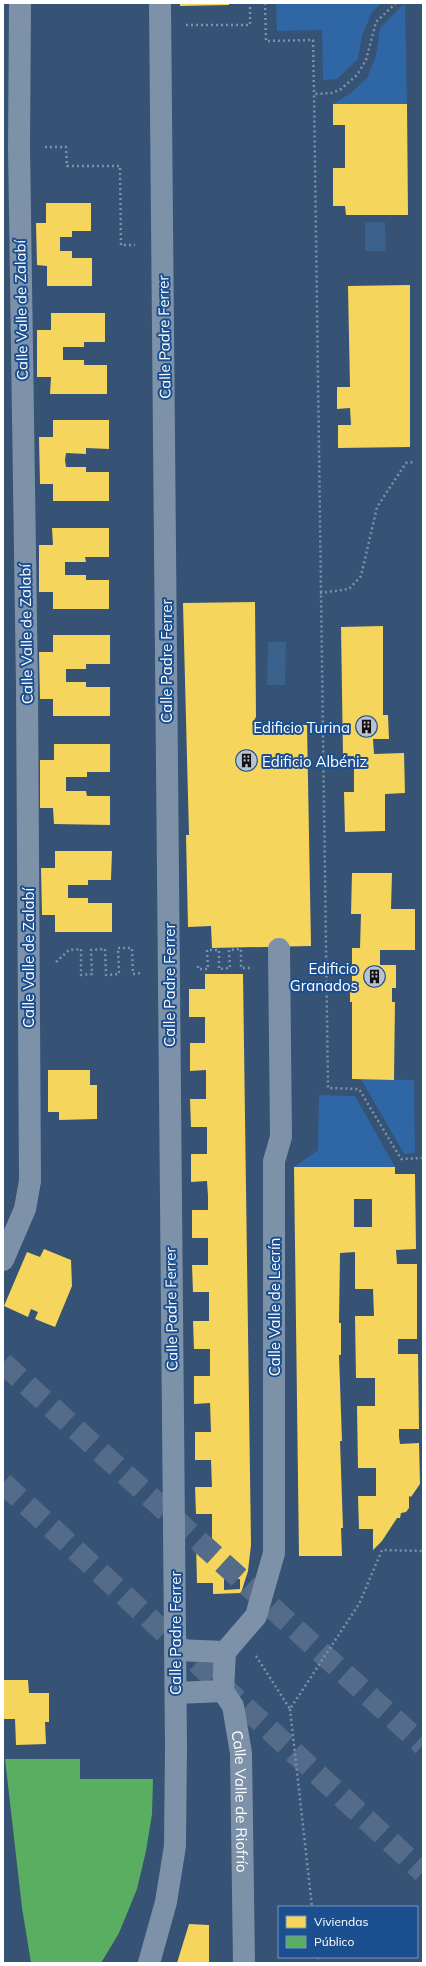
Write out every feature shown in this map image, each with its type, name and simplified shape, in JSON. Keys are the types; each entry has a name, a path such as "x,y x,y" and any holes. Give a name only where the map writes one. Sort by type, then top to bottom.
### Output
{"street":[{"name":"Calle Valle de Zalabí","path":"3,1260 25,1209 30,1181 27,695 20,163 20,3"},
{"name":"Calle Padre Ferrer","path":"149,1963 166,1902 175,1846 176,1692 170,1260 160,3"},
{"name":"Calle Valle de Lecrín","path":"225,1652 256,1616 274,1553 274,1161 281,1137 279,949"},
{"path":"176,1650 225,1652 223,1691 176,1692"},
{"name":"Calle Valle de Riofrío","path":"223,1691 233,1706 241,1753 244,1963"}],"path":[{"path":"185,25 250,25 250,3"},
{"path":"265,3 266,41 313,40 328,1088 359,1089 400,1159 422,1158"},
{"path":"314,94 332,93 341,89 357,75 366,60 376,22 396,3"},
{"path":"39,147 66,147 67,166 120,166 121,245 135,245"},
{"path":"320,593 349,589 361,576 377,507 406,463 415,462"},
{"path":"51,967 69,950 81,949 81,975 92,974 91,950 105,949 106,974 119,974 118,948 132,948 133,974 142,973"},
{"path":"197,963 198,969 208,969 207,950 219,950 219,968 230,968 229,950 241,949 241,968 253,968"},
{"path":"290,1709 359,1604 382,1550 423,1551"},
{"path":"253,1652 290,1709 312,1906"}],"shaded area":[{"path":"276,3 382,3 372,12 362,36 358,59 337,79 323,80 322,30 277,31"},
{"path":"405,3 407,104 333,104 351,93 367,78 376,56 380,28"},
{"path":"365,222 385,222 386,251 365,251"},
{"path":"268,642 286,642 285,685 267,685"},
{"path":"361,1079 414,1080 415,1153 404,1154"},
{"path":"319,1095 355,1096 395,1167 294,1167 318,1150"}],"building: Viviendas":[{"path":"180,3 229,3 229,5 180,6"},
{"path":"333,104 407,104 408,215 346,215 345,206 333,206 333,168 345,168 345,125 333,125"},
{"path":"46,203 91,203 91,231 72,231 72,237 60,237 60,251 72,251 72,258 92,258 92,286 47,286 47,266 37,265 36,223 46,223"},
{"path":"410,285 410,447 338,448 338,425 351,425 350,408 337,409 337,387 350,387 348,286"},
{"path":"51,313 105,313 105,342 84,342 84,347 63,347 63,360 84,360 84,365 107,365 107,394 50,394 51,377 37,377 37,330 51,330"},
{"path":"53,420 109,420 109,449 86,448 86,454 66,453 65,460 66,467 86,467 86,472 109,472 109,501 53,501 53,484 40,484 39,437 53,437"},
{"path":"52,528 109,528 109,557 85,557 86,562 65,562 65,575 86,575 86,580 109,580 109,609 53,609 53,592 39,592 39,545 53,545"},
{"name":"Edificio Albéniz","path":"255,602 256,717 252,724 307,725 311,946 212,948 211,926 188,927 186,835 189,835 183,603"},
{"name":"Edificio Turina","path":"383,626 383,715 388,715 389,739 373,739 374,754 404,753 405,793 385,794 385,831 345,832 344,792 354,792 354,756 343,756 341,627"},
{"path":"53,635 110,635 110,664 86,664 86,669 66,669 66,682 86,682 86,687 110,687 110,716 53,716 53,699 40,699 39,652 53,652"},
{"path":"54,744 110,744 110,772 87,772 87,777 66,777 66,791 86,791 87,796 110,796 110,825 54,824 53,808 40,808 40,760 54,760"},
{"path":"55,851 112,851 111,880 88,880 88,885 68,885 68,898 88,898 88,903 112,903 112,932 55,932 55,915 42,915 41,868 55,868"},
{"name":"Edificio Granados","path":"352,873 392,873 391,909 415,909 415,950 380,950 380,965 396,965 396,988 392,988 392,1002 395,1002 394,1080 352,1079 352,1002 350,1002 350,990 352,990 352,948 360,948 361,914 351,914"},
{"path":"205,974 243,974 251,1545 248,1571 241,1593 213,1594 213,1583 197,1583 196,1543 212,1542 212,1514 196,1514 195,1487 212,1487 211,1460 195,1460 195,1432 211,1432 210,1403 194,1404 194,1376 210,1376 210,1349 194,1349 193,1321 209,1321 209,1292 193,1292 192,1265 208,1265 208,1238 192,1238 192,1210 208,1210 208,1196 207,1181 191,1182 191,1154 207,1154 207,1127 191,1127 190,1099 206,1099 206,1070 190,1071 190,1043 205,1043 205,1017 189,1017 189,989 205,989","holes":["224,1579 240,1579 240,1589 224,1590"]},
{"path":"48,1070 90,1070 90,1085 97,1085 97,1119 59,1120 59,1112 48,1112"},
{"path":"294,1167 395,1167 395,1174 415,1174 416,1249 396,1250 397,1264 417,1264 417,1339 398,1339 398,1354 418,1354 419,1429 399,1429 399,1437 400,1444 419,1443 420,1484 411,1497 409,1496 409,1508 406,1512 401,1513 400,1518 397,1518 382,1541 373,1550 373,1529 359,1529 358,1496 376,1496 376,1468 358,1468 357,1406 375,1406 375,1378 356,1378 355,1316 374,1316 373,1289 355,1289 355,1252 340,1253 339,1323 341,1323 341,1355 339,1355 342,1441 340,1441 343,1528 341,1528 342,1556 299,1556","holes":["354,1199 372,1199 372,1227 354,1227"]},
{"path":"44,1249 71,1260 72,1286 55,1327 35,1319 38,1312 31,1309 28,1317 4,1306 27,1252 40,1257"},
{"path":"3,1680 28,1680 29,1693 49,1693 49,1722 45,1722 46,1744 16,1745 15,1719 3,1719"},
{"path":"189,1924 209,1925 209,1963 177,1963"}],"building: Público":[{"path":"5,1759 80,1759 80,1779 153,1779 152,1814 146,1851 137,1889 119,1933 101,1963 31,1963 22,1908"}],"tunnel":[{"path":"3,1363 423,1745"},
{"path":"3,1483 423,1872"}],"place":[{"name":"Edificio Turina","path":"366,727"},
{"name":"Edificio Albéniz","path":"247,761"},
{"name":"Edificio Granados","path":"374,977"}]}
